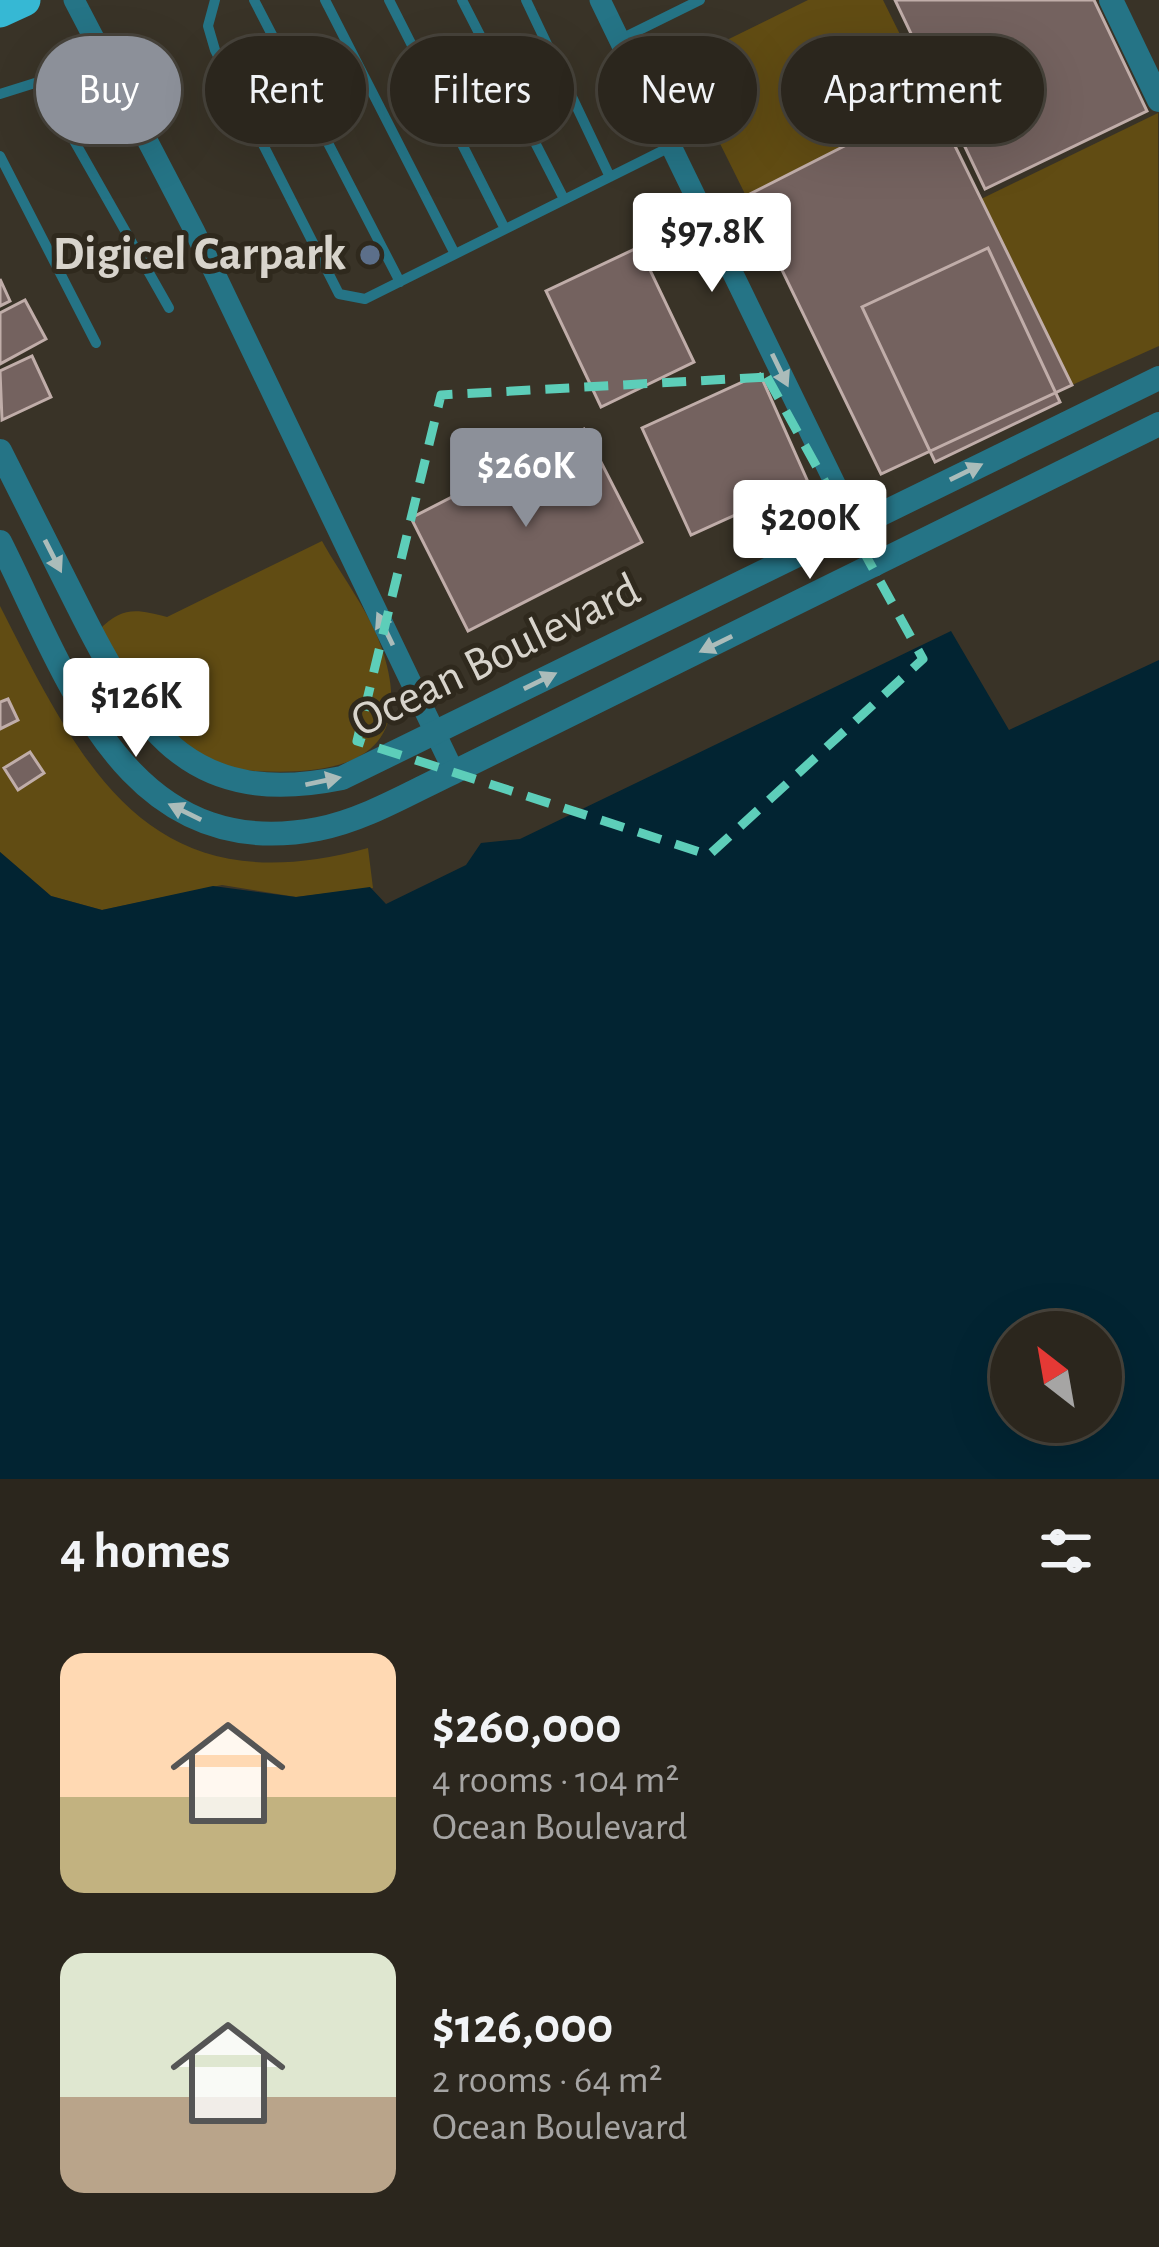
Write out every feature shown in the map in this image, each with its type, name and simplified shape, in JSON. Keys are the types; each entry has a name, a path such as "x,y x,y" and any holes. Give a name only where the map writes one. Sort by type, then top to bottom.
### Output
{"highway":[{"path":"0,11 24,0"}],"street":[{"path":"74,0 194,230 454,772"},
{"path":"600,0 617,36"},
{"path":"1111,0 1159,100"},
{"path":"669,144 875,566"},
{"name":"Ocean Boulevard","path":"0,451 123,695 158,740 185,760 253,785 298,787 342,778 1159,378"},
{"name":"Ocean Boulevard","path":"0,542 111,754 177,809 242,831 290,833 364,813 454,772 1159,424"}],"lane":[{"path":"215,0 208,26 214,50 325,276 339,294 365,299 670,147"},
{"path":"254,0 400,282"},
{"path":"325,0 455,254"},
{"path":"388,0 505,229"},
{"path":"462,0 564,199"},
{"path":"526,0 610,177"},
{"path":"627,36 700,0"},
{"path":"0,94 34,83 51,100 169,308"},
{"path":"0,156 96,343"}],"highlighted area":[{"path":"767,377 923,659 709,855 357,741 441,395"}],"shaded area":[{"path":"808,0 883,0 901,36 781,36 781,144 848,144 746,196 720,144 757,144 757,36 735,36"},
{"path":"1158,113 1159,346 1072,385 981,199"},
{"path":"322,541 365,611 384,655 391,699 384,731 366,752 339,765 269,772 198,766 154,719 99,630 130,612 167,617"},
{"path":"0,606 63,723 96,772 134,812 178,842 230,859 293,862 368,848 373,888 296,897 222,885 102,910 51,896 0,852"}],"water":[{"path":"951,631 1009,730 1159,660 1159,1479 0,1479 0,852 51,896 102,910 213,886 296,897 370,887 386,904 466,865 481,843 520,839"}],"building":[{"path":"895,0 1094,0 1147,111 985,189 964,144 1044,144 1044,36 912,36"},
{"path":"848,144 954,144 1072,385 881,474 746,196"},
{"path":"639,247 694,362 601,407 546,291"},
{"path":"988,248 1060,402 935,462 862,307"},
{"path":"0,279 10,301 0,306"},
{"path":"25,300 46,339 0,364 0,313"},
{"path":"32,356 51,397 2,420 0,371"},
{"path":"760,374 808,482 691,535 642,428"},
{"path":"584,429 642,542 468,631 411,518"},
{"path":"8,699 18,720 0,729 0,702"},
{"path":"30,752 44,773 18,790 4,768"}],"place":[{"name":"Digicel Carpark","path":"370,255"}]}
